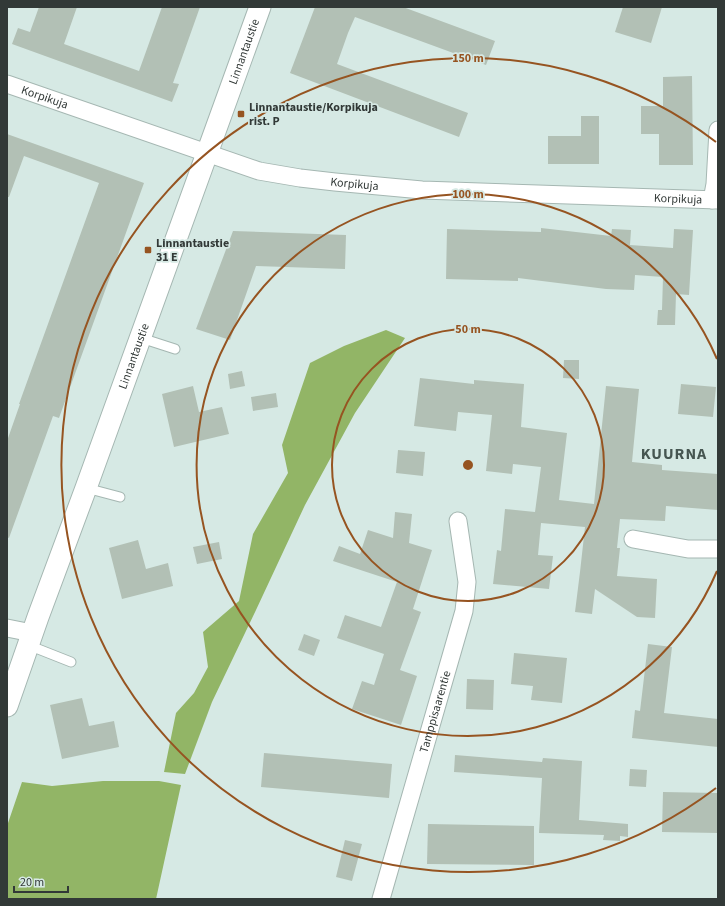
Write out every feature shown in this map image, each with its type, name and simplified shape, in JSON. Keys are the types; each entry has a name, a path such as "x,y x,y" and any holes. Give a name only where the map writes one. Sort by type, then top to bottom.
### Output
{"street":[{"name":"Linnantaustie","path":"7,706 260,7"},
{"name":"Korpikuja","path":"7,84 259,171 300,178 422,190 715,200"},
{"path":"715,200 718,130"},
{"name":"Tamppisaarentie","path":"380,899 464,611 467,582 458,521"},
{"path":"632,539 688,549 718,549"},
{"path":"7,628 30,639"}],"lane":[{"path":"141,338 175,350"},
{"path":"86,488 120,497"},
{"path":"30,639 71,662"}],"green space":[{"path":"386,330 405,338 355,413 305,505 212,702 185,774 164,772 176,713 194,693 208,667 203,632 239,601 253,534 288,473 282,445 310,363 344,346"},
{"path":"103,781 159,781 181,785 156,899 7,899 7,826 22,782 52,786"}],"building":[{"path":"39,7 77,7 64,44 139,71 162,7 200,7 173,83 179,84 172,102 12,44 18,28 30,32"},
{"path":"315,7 403,7 495,41 486,65 355,17 348,33 337,64 468,113 459,137 290,73"},
{"path":"623,7 662,7 651,43 615,32"},
{"path":"692,76 693,165 659,165 659,134 641,134 641,106 663,106 663,77"},
{"path":"581,116 599,116 599,164 548,164 548,136 581,136"},
{"path":"7,134 144,183 59,418 53,416 9,538 7,537 7,441 99,183 24,156 9,197 7,197"},
{"path":"541,228 611,236 612,229 631,230 630,245 673,248 674,229 693,230 689,295 676,294 675,325 657,325 658,310 662,310 663,277 635,275 634,290 606,289 518,278 518,281 446,279 447,229 541,232"},
{"path":"233,231 346,235 345,269 256,266 230,340 196,329"},
{"path":"564,360 579,360 579,379 563,378"},
{"path":"242,371 245,386 230,389 228,374"},
{"path":"420,378 474,384 474,380 524,384 521,427 567,433 559,500 594,504 606,386 639,389 632,462 662,465 662,470 718,474 718,510 666,506 665,521 620,519 617,548 620,548 617,576 657,579 655,618 637,617 595,589 592,614 575,612 585,527 541,523 538,555 553,556 549,589 493,584 497,550 501,551 505,509 535,512 541,467 513,464 512,474 486,471 492,415 458,412 456,431 414,426"},
{"path":"681,384 716,387 713,417 678,414"},
{"path":"193,386 199,412 222,407 229,434 174,447 162,394"},
{"path":"276,393 278,407 253,411 251,397"},
{"path":"398,450 425,452 423,476 396,473"},
{"path":"395,512 412,514 409,543 432,550 413,609 421,612 400,670 417,676 401,725 352,709 362,681 374,685 384,654 337,638 345,615 381,627 397,582 333,561 339,546 360,554 368,530 393,538"},
{"path":"138,540 146,569 168,563 173,586 122,599 109,548"},
{"path":"219,542 222,559 197,564 193,547"},
{"path":"304,634 320,640 314,656 298,650"},
{"path":"648,644 672,647 664,713 718,719 718,747 632,738 635,710 640,711"},
{"path":"514,653 567,658 562,703 531,700 533,686 511,684"},
{"path":"467,679 494,680 493,710 466,709"},
{"path":"82,698 89,726 114,721 119,747 62,759 50,705"},
{"path":"264,753 392,764 389,798 261,787"},
{"path":"455,755 542,762 543,758 582,761 579,820 628,824 628,837 620,836 620,841 603,840 604,835 539,833 542,778 454,772"},
{"path":"630,769 647,770 646,787 629,786"},
{"path":"663,792 718,793 718,833 662,832"},
{"path":"428,824 534,826 534,865 427,864"},
{"path":"345,840 362,844 352,881 336,877"}],"place":[{"name":"Linnantaustie/Korpikuja rist. P","path":"241,114"},
{"name":"Linnantaustie 31 E","path":"148,250"}],"district":[{"name":"KUURNA","path":"674,453"}]}
